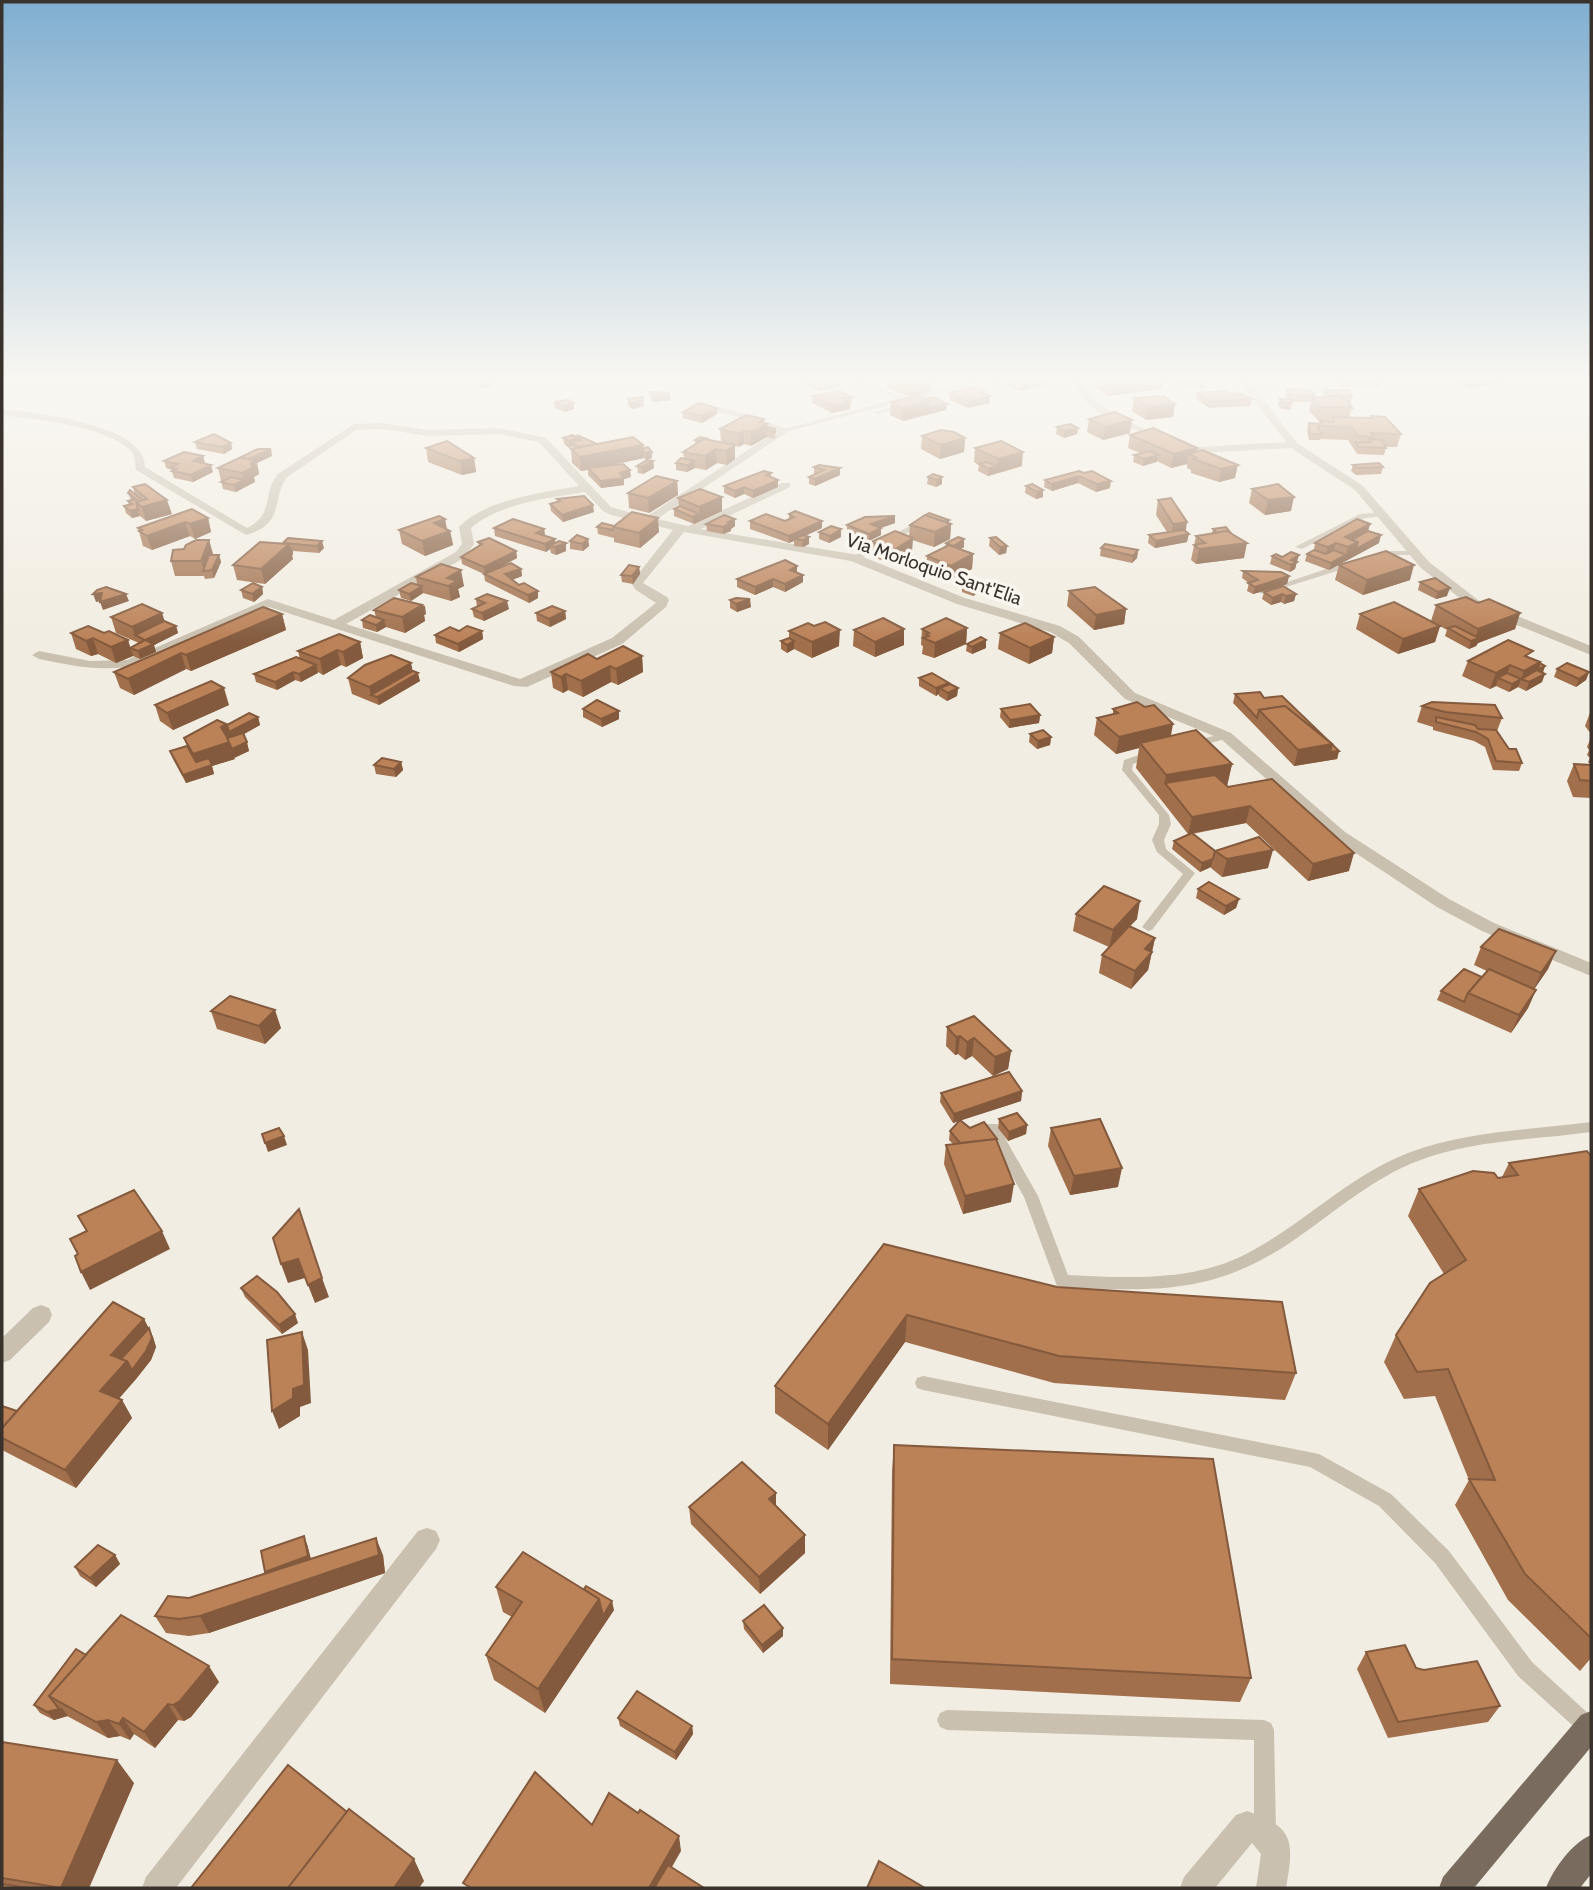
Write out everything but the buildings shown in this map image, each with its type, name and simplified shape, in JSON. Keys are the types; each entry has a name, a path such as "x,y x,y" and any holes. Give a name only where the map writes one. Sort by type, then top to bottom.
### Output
{"main road":[{"path":"1454,1888 1590,1726"},
{"path":"1560,1888 1591,1850"}],"street":[{"name":"Via Morloquio Sant'Elia","path":"140,466 246,532 261,526 269,519 278,481 296,466"},
{"name":"Via Morloquio Sant'Elia","path":"567,466 607,509 647,522 854,558 961,601 1055,629 1074,640 1130,696 1226,736 1339,835 1443,903 1488,927 1591,970"},
{"path":"647,522 731,466"},
{"path":"1326,466 1359,488 1425,565 1474,603 1591,651"},
{"path":"39,655 98,668 123,666 268,603 519,683 527,683 617,641 662,604 663,600 637,583 685,529 786,485"},
{"path":"336,624 460,555 468,544 465,527 475,518 519,502 587,488"},
{"path":"2,1353 41,1315"},
{"path":"157,1888 427,1541"},
{"path":"1195,1888 1247,1826 1265,1832 1277,1851 1271,1888"}],"lane":[{"path":"1299,547 1363,516 1382,514"},
{"path":"854,558 924,522"},
{"path":"1261,592 1386,553 1415,553"},
{"path":"1187,745 1226,736"},
{"path":"1148,927 1189,873 1161,850 1158,840 1165,824 1164,815 1127,770 1128,762 1135,758 1161,752"},
{"path":"992,1129 1031,1196 1063,1280 1130,1284 1225,1271 1252,1259 1373,1179 1412,1158 1446,1147 1591,1127"},
{"path":"923,1383 1313,1460 1385,1500 1442,1557 1525,1669 1590,1726"},
{"path":"947,1720 1264,1730 1265,1832"}]}
